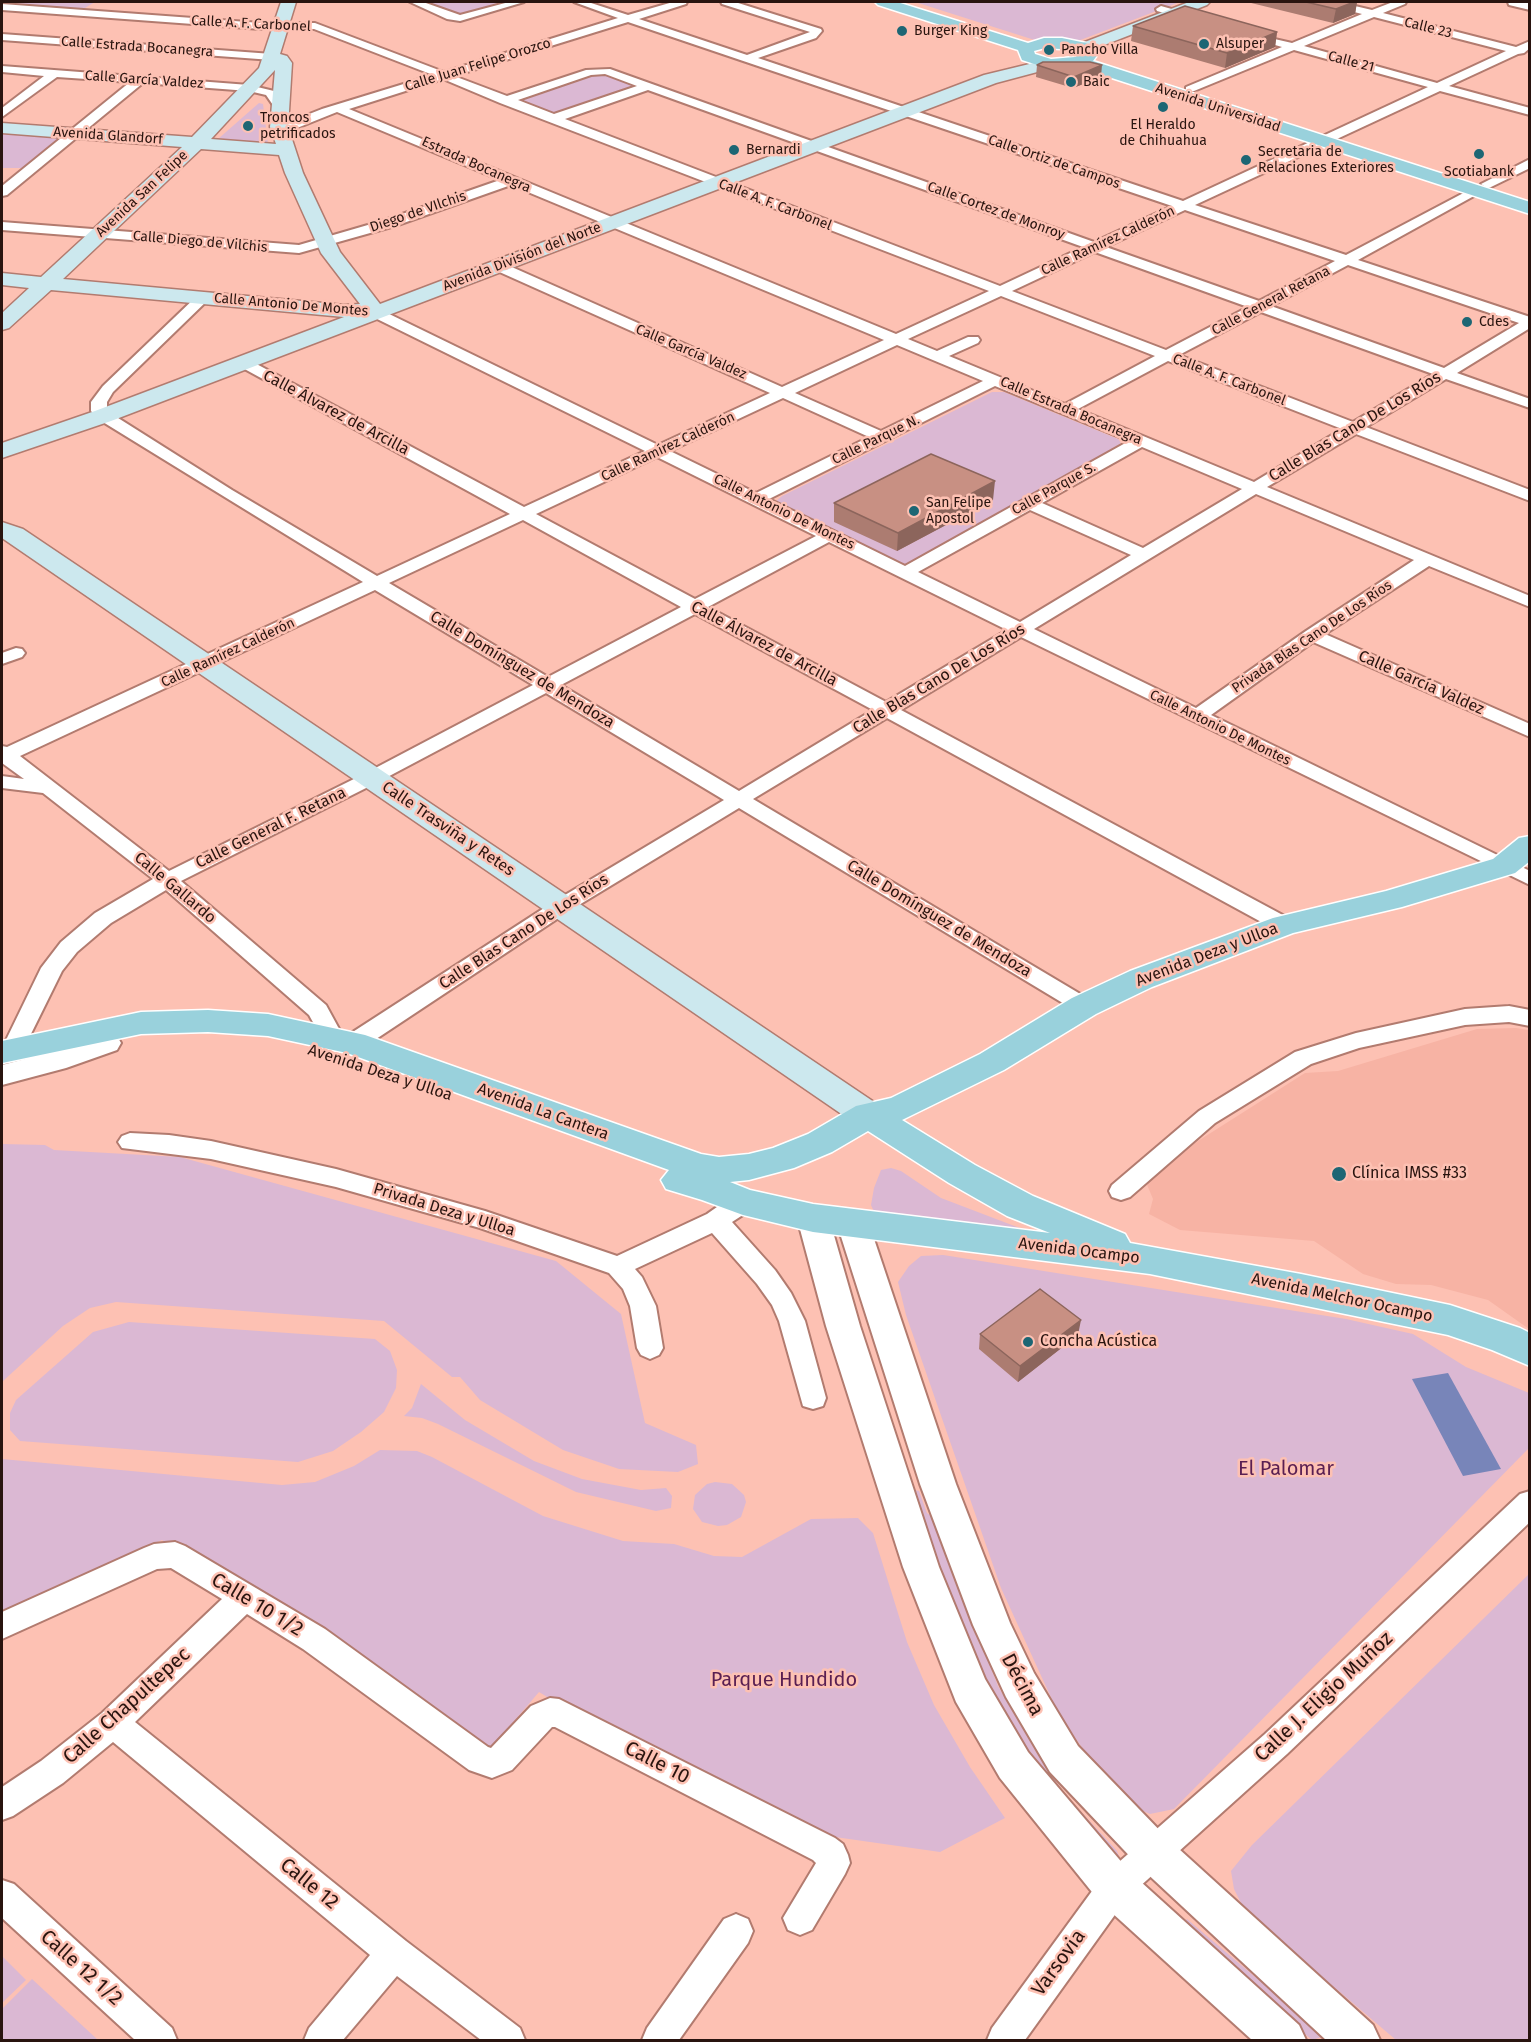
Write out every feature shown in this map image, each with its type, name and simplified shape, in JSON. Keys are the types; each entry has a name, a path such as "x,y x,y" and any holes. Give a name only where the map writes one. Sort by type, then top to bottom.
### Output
{"main road":[{"name":"Avenida San Felipe","path":"2,324 197,142 267,70 288,2"},
{"name":"Avenida Universidad","path":"883,2 1033,49 1080,53 1326,137"},
{"name":"Avenida Universidad","path":"912,2 1033,49 1050,64 1080,53 1482,188 1530,208"},
{"path":"1080,53 1171,8 1202,2"},
{"name":"Avenida División del Norte","path":"990,79 1033,49"},
{"path":"272,57 281,59 284,63 283,89 278,110 284,145 303,198 326,243 370,304 372,311"},
{"name":"Avenida División del Norte","path":"2,451 103,417 372,311 500,267 990,79 1050,64"},
{"name":"Avenida Glandorf","path":"2,128 197,142 284,145"},
{"name":"Avenida Universidad","path":"1482,188 1530,198"},
{"name":"Calle Antonio De Montes","path":"2,279 345,311 372,311"},
{"name":"Avenida División del Norte","path":"2,462 53,435"},
{"name":"Calle Trasviña y Retes","path":"6,528 371,778 883,1116"},
{"name":"Avenida Deza y Ulloa","path":"107,1043 206,1035 313,1049 393,1074 644,1169 723,1195 734,1188 790,1173 830,1156 883,1116 992,1062 1084,1006 1174,966 1284,925 1517,873 1530,845"},
{"name":"Avenida Deza y Ulloa","path":"5,1050 141,1023 208,1021 268,1025 343,1040"},
{"name":"Avenida La Cantera","path":"343,1040 696,1166 723,1195"},
{"path":"5,1050 107,1043"},
{"name":"Avenida Ocampo","path":"883,1116 962,1174 1020,1206 1150,1260"},
{"name":"Avenida Ocampo","path":"723,1195 813,1218 1150,1260"},
{"name":"Avenida Melchor Ocampo","path":"1150,1260 1301,1288 1450,1320 1506,1339 1530,1351"}],"street":[{"path":"86,13 102,2"},
{"path":"415,2 451,17 460,18 519,2"},
{"name":"Calle Ortiz de Campos","path":"579,2 1529,322"},
{"name":"Calle Juan Felipe Orozco","path":"284,145 293,125 326,112 682,2"},
{"path":"726,2 816,30 818,33 748,58"},
{"name":"Calle 23","path":"1327,2 1530,54"},
{"path":"1190,89 1401,2"},
{"path":"1514,2 1530,6"},
{"name":"Calle A. F. Carbonel","path":"2,7 281,26 315,26 1530,496"},
{"path":"1171,8 1206,22"},
{"path":"8,29 38,9"},
{"name":"Calle Estrada Bocanegra","path":"8,29 272,57"},
{"name":"Calle 21","path":"1238,31 1530,112"},
{"name":"Calle Ramírez Calderón","path":"3,754 204,664 786,393 1326,137 1530,44"},
{"name":"Calle García Valdez","path":"2,69 249,88 270,93 278,110"},
{"name":"Calle Cortez de Monroy","path":"504,101 597,70 606,71 1530,404"},
{"path":"2,113 55,74"},
{"path":"2,192 140,80"},
{"path":"552,119 649,86"},
{"name":"Estrada Bocanegra","path":"339,109 416,139 611,223"},
{"path":"278,110 299,116 326,112"},
{"name":"Calle General Retana","path":"1065,410 1530,163"},
{"path":"2,173 22,175"},
{"name":"Diego de VIlchis","path":"326,243 509,181"},
{"name":"Calle Estrada Bocanegra","path":"611,223 1257,487 1530,602"},
{"name":"Calle Diego de Vilchis","path":"2,225 291,250 326,243"},
{"name":"Calle García Valdez","path":"500,267 882,437"},
{"path":"103,417 99,411 99,402 108,389 204,297"},
{"name":"Calle Antonio De Montes","path":"372,311 1517,873"},
{"name":"Calle Blas Cano De Los Ríos","path":"343,1040 1529,322"},
{"path":"938,356 973,340"},
{"name":"Calle Álvarez de Arcilla","path":"244,363 1284,925"},
{"name":"Calle Parque N.","path":"757,499 996,380"},
{"name":"Calle Domínguez de Mendoza","path":"103,417 1084,1006"},
{"name":"Calle Parque S.","path":"906,573 1141,441"},
{"path":"1029,503 1145,555"},
{"name":"Calle General F. Retana","path":"5,1050 52,968 69,946 103,918 167,880 371,778 830,535"},
{"name":"Privada Blas Cano De Los Ríos","path":"1197,716 1312,635 1428,559"},
{"name":"Calle García Valdez","path":"1312,635 1530,730"},
{"name":"Calle Gallardo","path":"3,754 167,880 318,1010 343,1040"},
{"path":"2,782 50,788"},
{"path":"1121,1191 1207,1118 1304,1058 1356,1041 1465,1017 1509,1014 1530,1017"},
{"name":"Avenida Deza y Ulloa","path":"2,1075 56,1061 107,1043"},
{"name":"Privada Deza y Ulloa","path":"130,1142 170,1144 211,1150 347,1181 485,1220 618,1266"},
{"path":"650,1348 643,1306 633,1284 618,1266 723,1195 792,1321 813,1398"},
{"path":"813,1218 885,1463 921,1567 970,1689 1014,1765 1115,1887 1284,2040"},
{"name":"Décima","path":"853,1224 938,1484 992,1626 1020,1685 1064,1759 1154,1853 1358,2040"},
{"name":"Calle J. Eligio Muñoz","path":"1115,1887 1276,1744 1530,1503"},
{"name":"Calle 10 1/2","path":"2,1626 153,1557 175,1555 314,1639 480,1760 492,1763"},
{"name":"Calle Chapultepec","path":"2,1804 52,1772 113,1723 244,1597"},
{"name":"Calle 10","path":"492,1763 501,1760 542,1716 550,1712 559,1713 832,1855 834,1863 800,1918"},
{"name":"Calle 12","path":"113,1723 394,1953 508,2040"},
{"name":"Varsovia","path":"1004,2040 1115,1887"},
{"name":"Calle 12 1/2","path":"2,1896 160,2040"},
{"path":"659,2040 736,1931"},
{"path":"321,2040 394,1953"}],"shaded area":[{"name":"Clínica IMSS #33","path":"1477,1029 1529,1030 1529,1329 1488,1300 1431,1285 1396,1284 1363,1274 1314,1241 1180,1230 1149,1214 1153,1199 1145,1180 1154,1169 1305,1073 1338,1071"}],"green space":[{"path":"5,2 95,2 80,11 2,6"},
{"path":"420,2 509,2 460,15"},
{"path":"915,2 1180,2 1070,44 1044,43"},
{"path":"597,75 605,75 635,86 552,115 517,101"},
{"path":"259,103 263,104 268,144 218,139"},
{"path":"2,132 60,138 24,168 2,168"},
{"path":"992,392 1004,392 1118,439 1121,441 1120,444 910,565 897,562 775,502 782,496"},
{"path":"2,1144 45,1145 54,1150 180,1157 556,1261 621,1314 645,1423 696,1445 698,1464 678,1472 619,1469 563,1450 480,1400 460,1377 452,1377 384,1321 116,1302 90,1308 63,1326 2,1382"},
{"path":"891,1168 901,1171 941,1198 1038,1235 875,1214 871,1205 874,1188 881,1170"},
{"name":"El Palomar","path":"943,1255 1346,1319 1413,1334 1466,1367 1529,1393 1529,1448 1174,1809 1150,1814 1132,1806 1105,1780 1059,1715 1001,1588 906,1315 898,1282 909,1266 921,1256"},
{"path":"129,1322 375,1339 390,1351 397,1370 396,1388 384,1412 361,1432 333,1451 298,1462 20,1441 10,1430 10,1413 16,1400 93,1332"},
{"path":"421,1384 465,1420 534,1461 582,1479 641,1490 666,1488 672,1496 671,1508 656,1511 576,1492 438,1424 422,1418 404,1416 412,1408"},
{"name":"Parque Hundido","path":"380,1450 417,1451 432,1457 543,1516 623,1541 674,1544 714,1556 742,1557 811,1519 858,1518 873,1533 907,1642 934,1705 970,1767 1005,1818 940,1852 800,1832 637,1752 539,1692 486,1754 162,1540 2,1616 2,1459 282,1485 315,1482 354,1466"},
{"path":"715,1482 732,1484 744,1495 746,1502 741,1517 727,1525 718,1526 702,1522 693,1509 695,1495 707,1484"},
{"path":"915,1490 919,1491 927,1513 937,1520 956,1579 998,1686 1038,1755 1063,1792 1117,1851 1121,1862 1110,1858 1015,1743 957,1625"},
{"path":"1529,1574 1529,2040 1396,2040 1245,1911 1234,1889 1231,1871 1252,1845"},
{"path":"1187,1919 1307,2021 1322,2037 1312,2040 1180,1928"},
{"path":"2,1956 26,1980 2,2003"},
{"path":"32,1979 98,2040 2,2040 2,2009"}],"water":[{"path":"1448,1373 1501,1469 1463,1476 1412,1379"}],"building":[{"path":"1306,2 1354,2 1336,9"},
{"path":"1185,6 1277,32 1227,53 1133,26"},
{"path":"1043,62 1090,62 1102,65 1074,77 1037,65"},
{"path":"931,454 995,481 898,533 834,503"},
{"name":"Concha Acústica","path":"1040,1289 1081,1320 1020,1366 980,1334"}],"place":[{"name":"Burger King","path":"902,31"},
{"name":"Alsuper","path":"1204,44"},
{"name":"Pancho Villa","path":"1049,50"},
{"name":"Baic","path":"1071,82"},
{"name":"El Heraldo de Chihuahua","path":"1163,107"},
{"name":"Troncos petrificados","path":"248,126"},
{"name":"Bernardi","path":"734,150"},
{"name":"Scotiabank","path":"1479,154"},
{"name":"Secretaria de Relaciones Exteriores","path":"1246,160"},
{"name":"Cdes","path":"1467,322"},
{"name":"San Felipe Apostol","path":"914,511"},
{"name":"Clínica IMSS #33","path":"1339,1174"},
{"name":"Concha Acústica","path":"1028,1342"}]}
